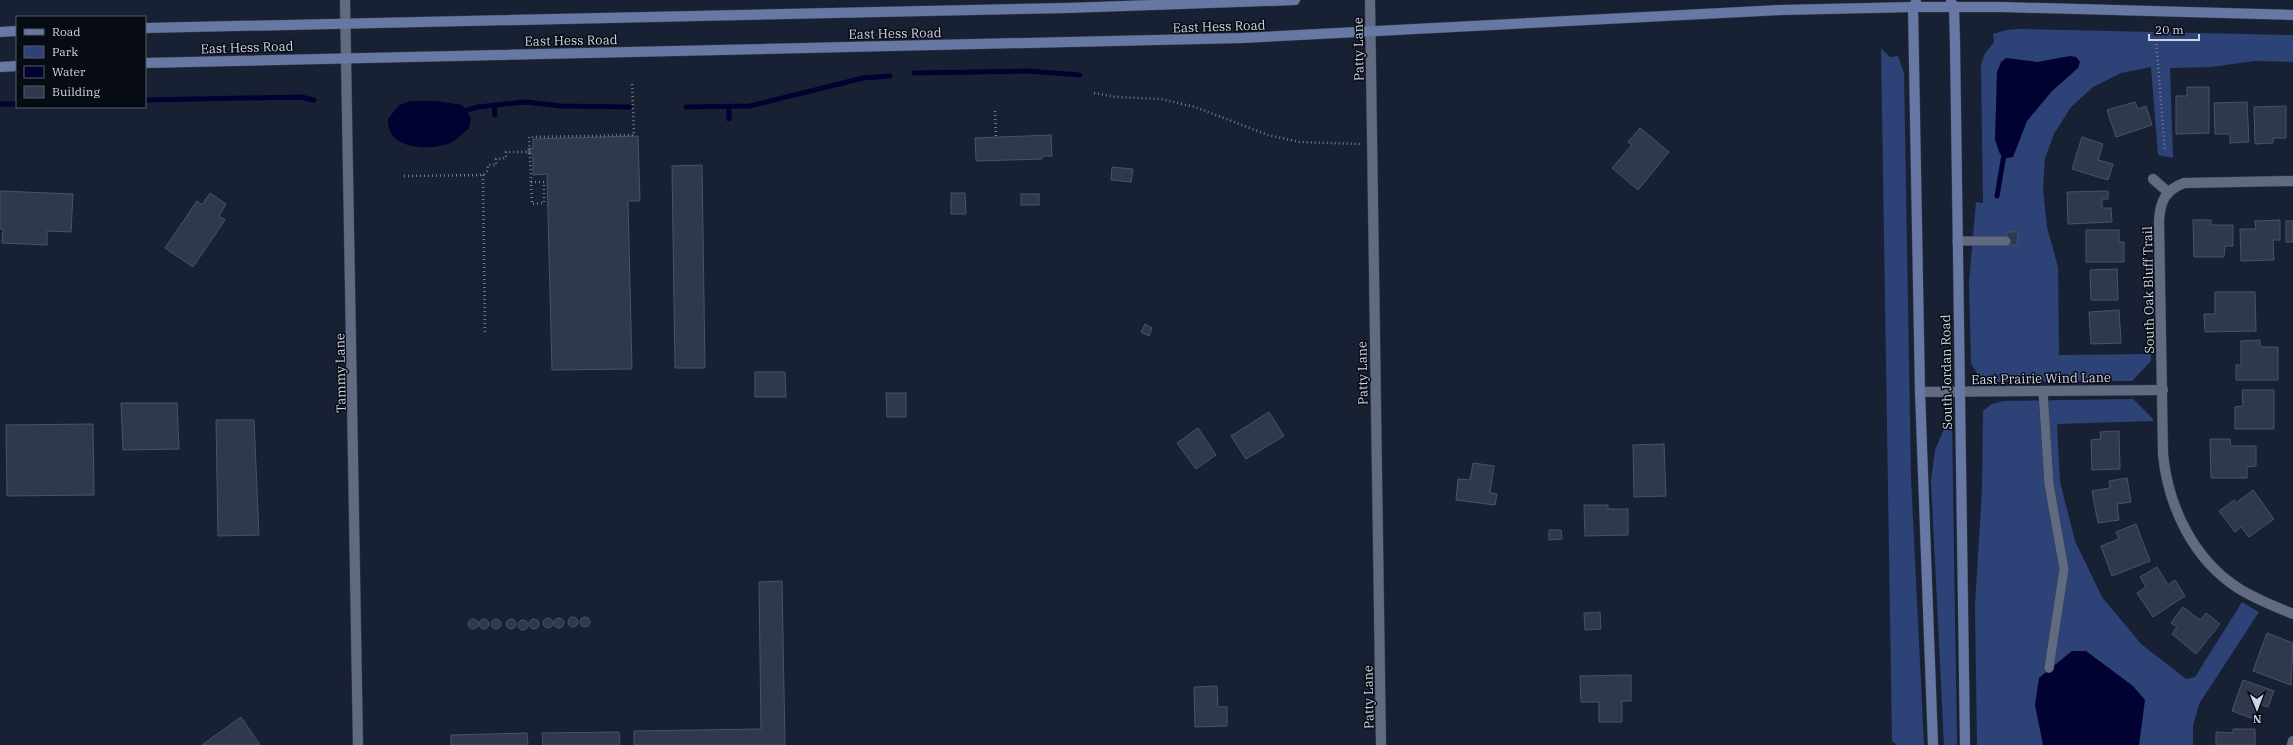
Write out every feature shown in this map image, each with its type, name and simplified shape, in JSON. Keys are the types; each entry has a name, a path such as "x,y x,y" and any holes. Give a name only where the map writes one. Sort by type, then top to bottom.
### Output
{"main road":[{"name":"East Hess Road","path":"146,28 1067,8 1295,0"},
{"name":"East Hess Road","path":"146,63 346,57 1111,42 1304,36 1371,31 1915,3 2293,15"},
{"name":"South Jordan Road","path":"1915,3 1920,392 1933,745"},
{"name":"South Jordan Road","path":"1952,3 1965,745"},
{"path":"0,32 16,31"},
{"path":"0,67 16,66"}],"street":[{"name":"Tammy Lane","path":"345,0 358,745"},
{"name":"Patty Lane","path":"1370,0 1381,745"},
{"path":"2153,179 2168,192 2184,183 2293,181"},
{"name":"South Oak Bluff Trail","path":"2168,192 2161,204 2159,221 2163,454 2168,489 2192,542 2208,562 2228,581 2249,594 2293,614"},
{"name":"East Prairie Wind Lane","path":"1920,392 2162,390"},
{"path":"2292,745 2293,740"}],"lane":[{"path":"1957,241 2006,241"},
{"path":"2043,391 2049,484 2064,569 2049,668"}],"path":[{"path":"2156,40 2165,150"},
{"path":"531,182 544,182 544,203 532,204 531,182 531,152 530,137 634,135 632,83"},
{"path":"1094,93 1116,97 1161,99 1195,107 1268,135 1300,142 1335,145 1373,144"},
{"path":"995,111 996,137"},
{"path":"404,176 483,175 488,171 488,165 496,165 496,158 506,158 506,152 531,152"},
{"path":"483,175 485,335"}],"green space":[{"path":"2019,29 2293,35 2293,62 2254,61 2211,67 2170,68 2173,158 2158,155 2151,67 2121,73 2093,87 2071,107 2054,134 2045,158 2043,189 2047,227 2058,267 2059,355 2151,354 2151,361 2132,381 1993,382 1984,380 1978,375 1971,363 1969,282 1976,202 1983,203 1981,65 1984,55 1994,42 1993,34 2007,30"},
{"path":"1881,48 1890,57 1898,56 1904,73 1911,478 1924,745 1897,745 1892,741"},
{"path":"2133,399 2153,419 2153,421 2057,424 2060,482 2075,541 2102,597 2141,644 2186,679 2195,677 2242,602 2259,612 2199,704 2193,726 2193,745 1977,745 1975,606 1982,490 1983,411 1992,404 2003,401"},
{"path":"1947,422 1952,422 1957,745 1944,745 1931,481 1935,450"}],"water":[{"path":"2070,56 2076,57 2080,62 2078,68 2052,91 2027,121 2013,157 2007,158 2000,154 1995,140 1997,72 2001,62 2006,58 2037,62"},
{"path":"411,101 436,101 462,105 471,118 469,128 453,142 442,146 421,147 411,146 401,142 394,137 389,129 388,119 399,105"},
{"path":"2072,651 2086,651 2133,686 2145,700 2139,745 2043,745 2035,705 2039,678"}],"building":[{"path":"2187,87 2209,87 2209,133 2176,134 2176,96 2187,96"},
{"path":"2135,102 2138,109 2146,106 2152,125 2116,137 2107,110"},
{"path":"2247,102 2249,142 2230,143 2230,134 2215,134 2214,103"},
{"path":"2286,106 2286,138 2273,138 2273,143 2255,144 2254,107"},
{"path":"1640,128 1669,152 1638,190 1612,168 1632,145 1628,142"},
{"path":"1051,135 1052,156 1042,156 1042,159 976,161 975,138"},
{"path":"638,136 640,201 628,201 632,369 552,370 547,174 533,175 533,154 528,154 528,148 533,148 533,139"},
{"path":"2082,137 2103,144 2098,160 2113,164 2108,180 2072,169"},
{"path":"702,165 705,368 675,368 672,166"},
{"path":"1112,167 1133,169 1131,182 1111,180"},
{"path":"0,191 73,194 71,232 47,231 47,245 2,243 3,229 0,229"},
{"path":"2108,191 2108,199 2102,199 2102,208 2111,208 2112,222 2068,224 2067,192"},
{"path":"210,193 226,204 219,216 225,220 193,267 165,248 197,201 202,205"},
{"path":"951,193 965,193 966,214 951,214"},
{"path":"1021,194 1039,194 1039,205 1021,205"},
{"path":"2193,220 2211,220 2211,225 2233,225 2233,246 2225,246 2224,257 2194,257"},
{"path":"2280,220 2280,240 2273,240 2274,260 2241,261 2240,229 2256,229 2255,221"},
{"path":"2286,221 2293,221 2293,242 2286,242"},
{"path":"2086,230 2119,230 2119,242 2124,242 2124,262 2086,262"},
{"path":"2007,232 2018,232 2017,245 2007,245"},
{"path":"2117,269 2118,300 2091,300 2090,270"},
{"path":"2215,292 2255,292 2256,331 2205,332 2204,314 2215,314"},
{"path":"2119,310 2121,343 2091,344 2089,312"},
{"path":"1145,324 1152,328 1149,336 1141,332"},
{"path":"2260,340 2260,347 2278,347 2278,380 2236,380 2236,365 2241,365 2241,341"},
{"path":"755,372 785,372 786,397 755,397"},
{"path":"2242,390 2274,390 2274,429 2235,429 2235,407 2243,406"},
{"path":"886,393 906,393 906,417 887,417"},
{"path":"121,403 177,403 179,449 123,450"},
{"path":"1269,412 1284,436 1246,459 1231,436"},
{"path":"216,420 254,420 259,535 218,536"},
{"path":"93,424 94,495 7,496 6,425"},
{"path":"1198,428 1216,455 1196,469 1177,443"},
{"path":"2119,431 2120,469 2092,470 2091,440 2101,439 2100,432"},
{"path":"2210,439 2230,439 2231,446 2256,446 2256,466 2247,467 2247,478 2211,478"},
{"path":"1664,444 1666,496 1634,497 1633,445"},
{"path":"1473,463 1494,466 1490,493 1497,494 1495,505 1456,500 1458,479 1470,480"},
{"path":"2127,478 2131,502 2117,504 2119,520 2098,523 2092,491 2110,488 2109,481"},
{"path":"2253,490 2274,519 2249,537 2241,527 2235,532 2219,511 2234,500 2236,503"},
{"path":"1584,505 1608,505 1608,509 1628,509 1628,535 1585,536"},
{"path":"2136,524 2150,561 2112,576 2101,546 2119,539 2116,532"},
{"path":"1549,530 1561,530 1562,539 1549,540"},
{"path":"2157,567 2168,585 2175,580 2185,596 2153,617 2137,593 2146,587 2140,577"},
{"path":"782,581 785,745 634,745 634,731 761,729 759,582"},
{"path":"2183,607 2200,620 2206,613 2220,624 2196,654 2172,634 2177,627 2171,623"},
{"path":"1600,612 1601,629 1585,630 1584,613"},
{"path":"571,617 575,617 577,618 577,626 571,627 568,624 568,620"},
{"path":"583,617 587,617 589,618 589,626 583,627 580,624 580,620"},
{"path":"546,618 550,618 552,619 552,627 546,628 543,625 543,621"},
{"path":"557,618 561,618 563,619 563,627 557,628 554,625 554,621"},
{"path":"471,619 475,619 477,620 477,628 471,629 468,626 468,622"},
{"path":"482,619 486,619 488,620 488,628 482,629 479,626 479,622"},
{"path":"494,619 498,619 500,620 500,628 494,629 491,626 491,622"},
{"path":"509,619 513,619 515,620 515,628 509,629 506,626 506,622"},
{"path":"532,619 536,619 538,620 538,628 532,629 529,626 529,622"},
{"path":"521,620 525,620 527,621 527,629 521,630 518,627 518,623"},
{"path":"2267,633 2293,643 2291,685 2253,671"},
{"path":"1631,675 1631,701 1622,701 1622,722 1599,722 1599,702 1581,702 1580,676"},
{"path":"2243,680 2274,691 2268,707 2259,704 2254,719 2232,711"},
{"path":"1217,686 1218,707 1227,707 1227,726 1195,727 1194,687"},
{"path":"241,717 260,745 202,745"},
{"path":"2233,729 2255,729 2255,745 2216,745 2216,732 2233,733"},
{"path":"619,732 620,745 543,745 542,733"},
{"path":"527,733 528,745 451,745 451,735"}],"waterway":[{"path":"914,73 1028,71 1080,75"},
{"path":"686,107 750,106 863,78 890,76"},
{"path":"146,100 301,97 314,100"},
{"path":"461,112 478,107 525,102 561,106 630,107"},
{"path":"0,104 16,104"},
{"path":"494,105 495,115"},
{"path":"729,108 729,119"},
{"path":"1997,196 2005,149"}]}
